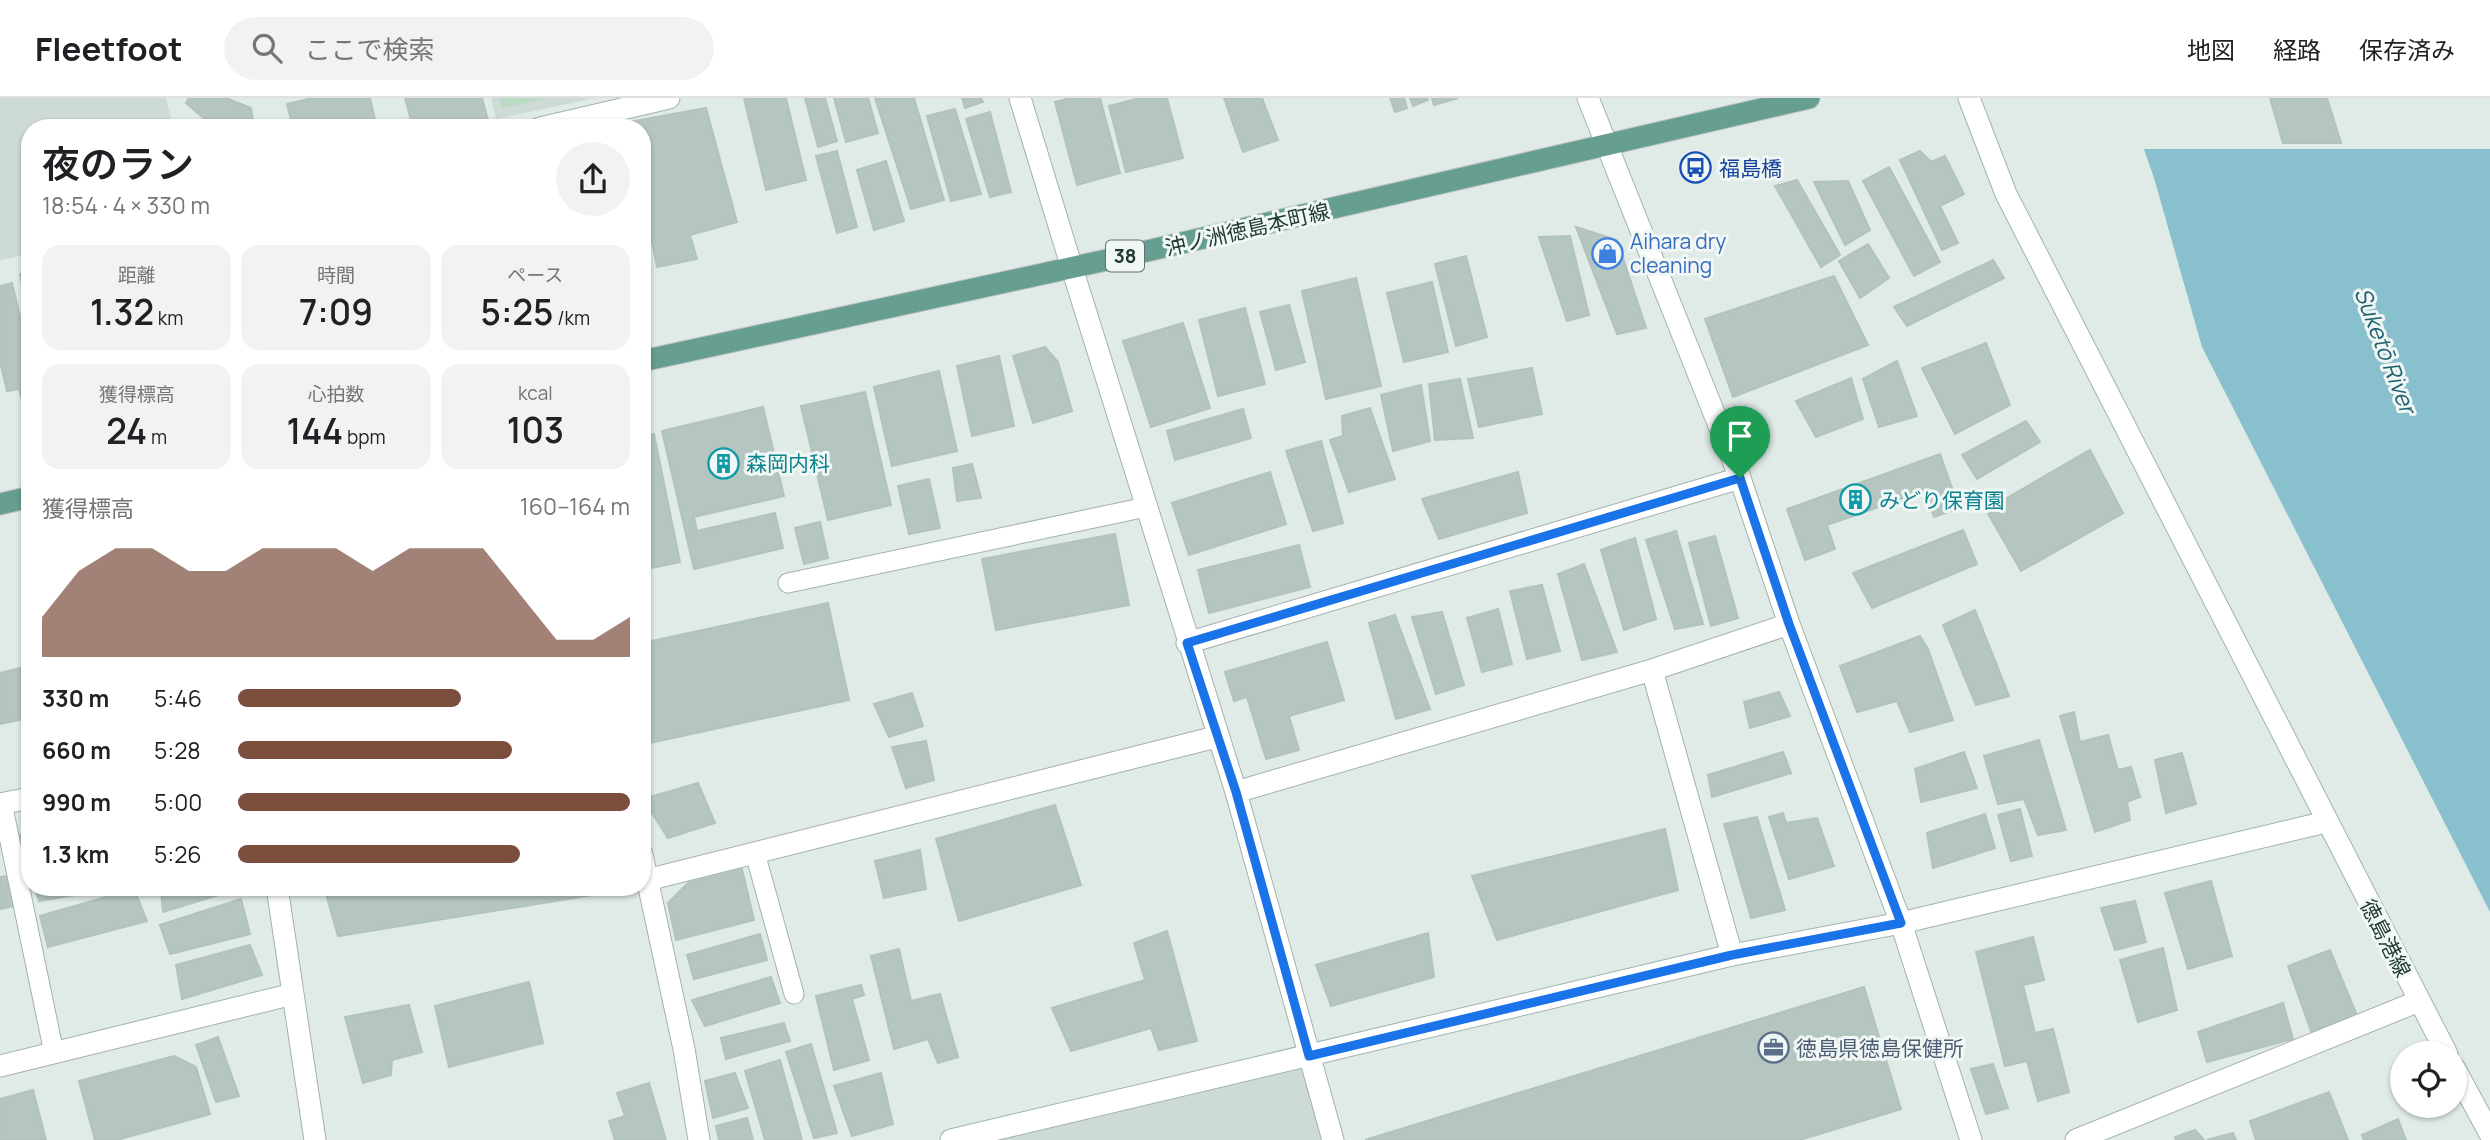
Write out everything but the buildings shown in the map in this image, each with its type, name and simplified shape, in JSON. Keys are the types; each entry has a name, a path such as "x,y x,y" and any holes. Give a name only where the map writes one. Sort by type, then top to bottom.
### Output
{"main road":[{"name":"沖ノ洲徳島本町線","path":"651,359 1072,268 1809,98"},
{"path":"0,503 21,499"}],"street":[{"path":"579,119 669,98"},
{"path":"1020,98 1216,737 1236,792 1333,1140"},
{"path":"1588,98 1740,478 1789,624 1901,923 1971,1140"},
{"name":"徳島港線","path":"1969,98 2006,194 2440,1041"},
{"path":"1187,643 1740,478"},
{"path":"1236,792 1652,670 1789,624"},
{"path":"1652,670 1732,955"},
{"path":"651,879 1216,737"},
{"path":"1,804 21,800"},
{"path":"951,1140 1732,955 1901,923 2326,822"},
{"path":"277,896 314,1140"},
{"path":"651,896 684,1049 699,1140"},
{"path":"0,1066 293,994"},
{"path":"2076,1140 2419,1001"},
{"path":"2467,1091 2490,1134"}],"lane":[{"path":"788,583 1146,507"},
{"path":"1,804 54,1053"},
{"path":"755,853 794,995"}],"shaded area":[{"path":"0,98 166,98 171,119 21,119 21,256 0,260"},
{"path":"491,98 595,98 496,119"},
{"path":"1308,1054 1333,1140 951,1140"}],"green space":[{"path":"500,98 546,98 502,108"}],"water":[{"name":"Suketō River","path":"2126,98 2490,149 2490,912 2202,347 2154,178"}],"pier":[{"path":"2124,98 2475,98 2490,139 2490,149 2140,149"}],"place":[{"name":"福島橋","path":"1696,168"},
{"name":"Aihara dry cleaning","path":"1607,253"},
{"name":"森岡内科","path":"723,463"},
{"name":"みどり保育園","path":"1856,500"},
{"name":"徳島県徳島保健所","path":"1773,1048"}],"route":[{"path":"1740,478 1789,624 1901,923 1732,955 1309,1056 1236,792 1187,643 1740,478"}]}
